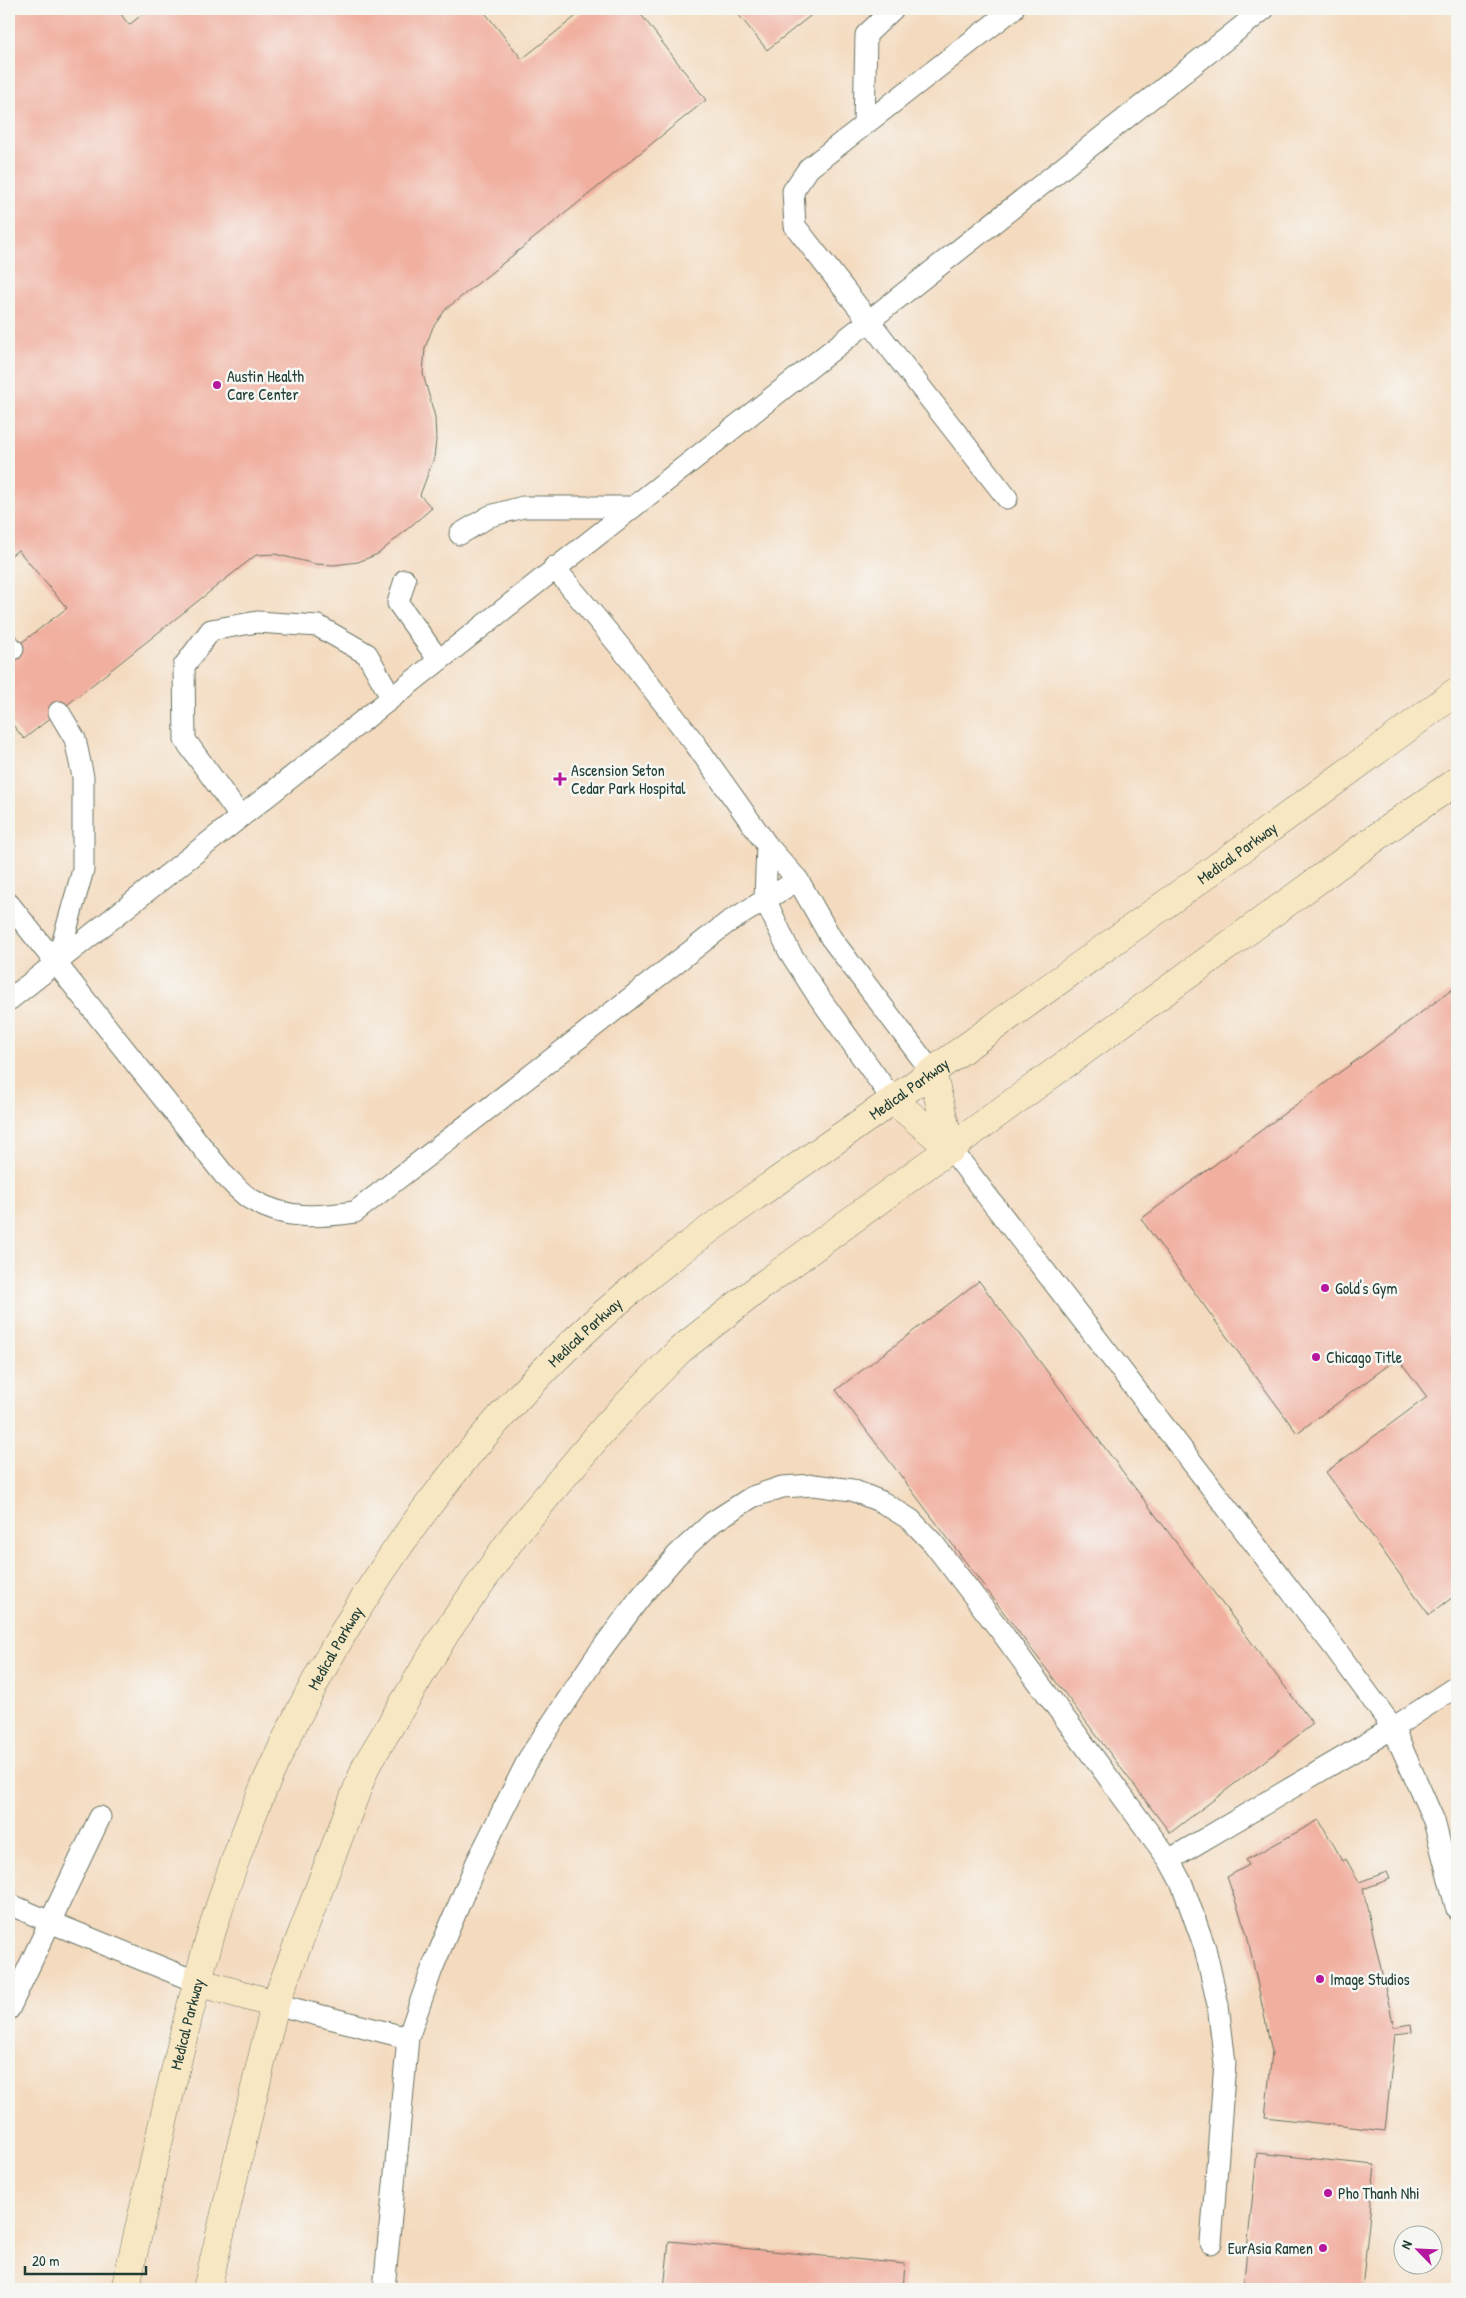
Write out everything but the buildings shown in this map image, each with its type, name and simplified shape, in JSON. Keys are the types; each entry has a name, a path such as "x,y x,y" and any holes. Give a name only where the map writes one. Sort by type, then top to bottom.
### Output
{"street":[{"name":"Medical Parkway","path":"125,2289 197,1982 226,1882 272,1767 335,1644 405,1538 474,1448 550,1365 629,1292 757,1194 932,1072 1457,691"},
{"path":"207,2289 275,2004 366,1766 445,1634 515,1534 608,1424 680,1350 764,1284 1395,824 1457,781"},
{"path":"932,1072 951,1149"},
{"path":"893,1100 951,1149"},
{"path":"197,1982 275,2004"}],"lane":[{"path":"864,124 866,35 893,9"},
{"path":"1007,498 795,226 793,191 809,168 1013,9"},
{"path":"9,1000 438,659 1264,9"},
{"path":"460,534 490,516 523,507 631,507"},
{"path":"554,568 621,648 696,745 767,845 798,880 831,938 932,1072"},
{"path":"405,580 398,603 438,659"},
{"path":"240,816 185,740 184,666 211,630 257,622 318,626 367,654 391,697"},
{"path":"57,962 83,870 82,777 75,739 59,712"},
{"path":"767,845 765,899 789,951 816,993 893,1100"},
{"path":"9,904 57,962 225,1176 253,1201 285,1213 314,1218 355,1212 385,1191 727,923 798,880"},
{"path":"951,1149 1334,1647 1393,1728 1434,1821 1457,1910"},
{"path":"384,2289 408,2038 439,1953 498,1817 529,1758 595,1658 638,1599 677,1555 713,1522 752,1498 782,1487 814,1485 852,1490 882,1502 911,1520 933,1543 1000,1630 1169,1860 1182,1884 1205,1948 1218,2005 1225,2063 1211,2243"},
{"path":"1169,1860 1393,1728 1457,1686"},
{"path":"9,2009 100,1817"},
{"path":"9,1904 197,1982"},
{"path":"275,2004 408,2038"}],"place":[{"name":"Austin Health Care Center","path":"217,385"},
{"name":"Ascension Seton Cedar Park Hospital","path":"560,779"},
{"name":"Gold's Gym","path":"1325,1288"},
{"name":"Chicago Title","path":"1316,1357"},
{"name":"Image Studios","path":"1320,1979"},
{"name":"Pho Thanh Nhi","path":"1328,2193"},
{"name":"EurAsia Ramen","path":"1323,2248"}]}
